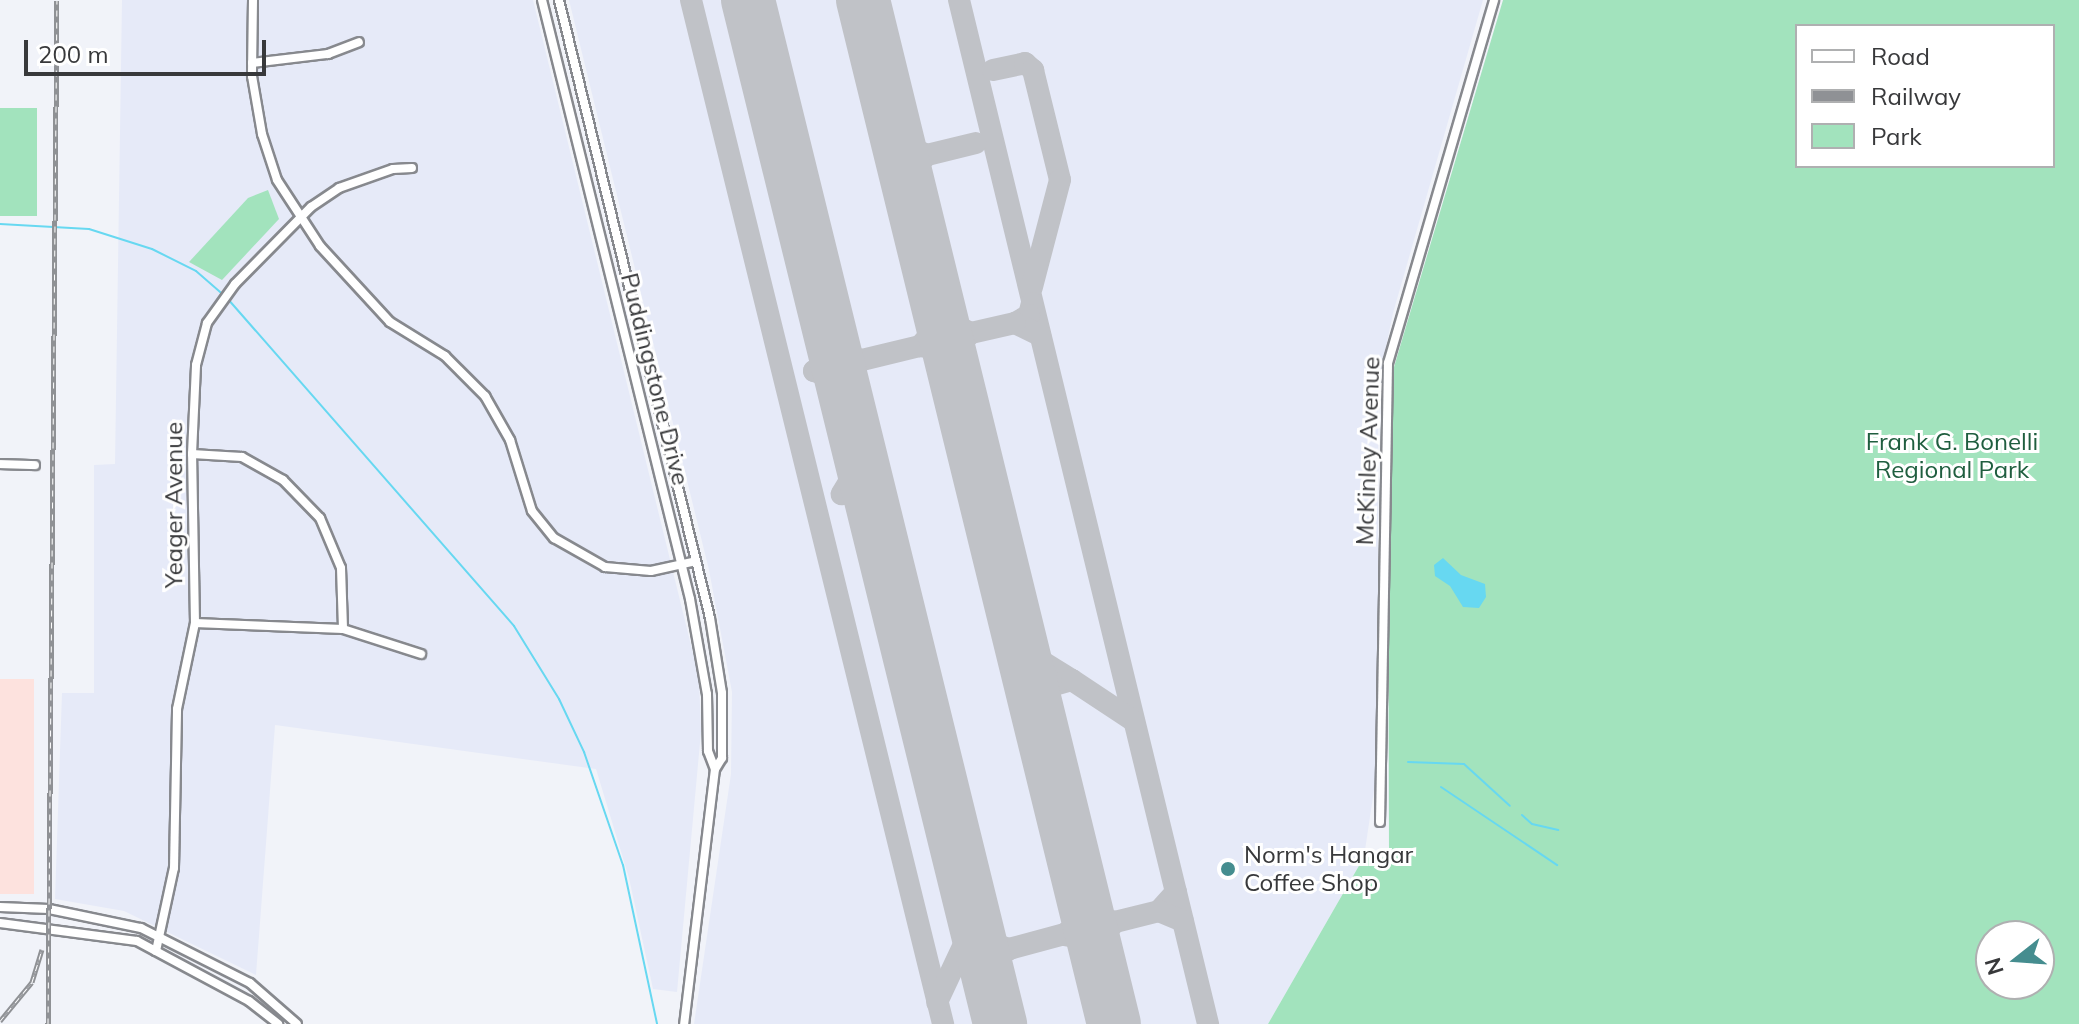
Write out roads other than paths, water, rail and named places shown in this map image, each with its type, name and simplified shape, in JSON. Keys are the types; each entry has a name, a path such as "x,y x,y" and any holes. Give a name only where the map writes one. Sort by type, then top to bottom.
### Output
{"street":[{"path":"253,0 252,63 266,151 299,219 390,322 445,356 485,396 510,440 532,511 554,538 605,567 651,571 696,561"},
{"name":"Puddingstone Drive","path":"542,0 681,565 702,664 708,751 715,769"},
{"name":"Puddingstone Drive","path":"559,0 696,561 722,693 722,758 715,769 684,1024"},
{"name":"McKinley Avenue","path":"1380,822 1388,363 1494,0"},
{"path":"252,63 328,54 359,42"},
{"name":"Yeager Avenue","path":"156,951 174,868 177,709 195,623 192,454 196,365 207,323 231,289 299,219 339,188 393,169 412,168"},
{"path":"192,454 242,457 283,480 320,518 341,568 343,629"},
{"path":"0,464 35,465"},
{"path":"195,623 343,629 421,654"},
{"path":"0,907 49,909 160,936 250,983 297,1024"},
{"path":"0,923 105,933 156,951 249,1001 278,1024"}],"water":[{"path":"1443,558 1461,575 1485,584 1486,597 1479,608 1463,607 1450,586 1435,576 1434,565"}],"waterway":[{"path":"0,224 89,229 152,249 196,271 222,294"},
{"path":"227,298 514,626 559,699 584,752 623,865 657,1024"},
{"path":"1408,762 1464,764 1510,806"},
{"path":"1441,787 1557,865"},
{"path":"1522,815 1532,824 1558,830"}],"railway":[{"path":"48,1024 57,0"},
{"path":"0,1021 32,982 42,950"}],"place":[{"name":"Norm's Hangar Coffee Shop","path":"1228,869"}],"park label":[{"name":"Frank G. Bonelli Regional Park","path":"1952,456"}]}
